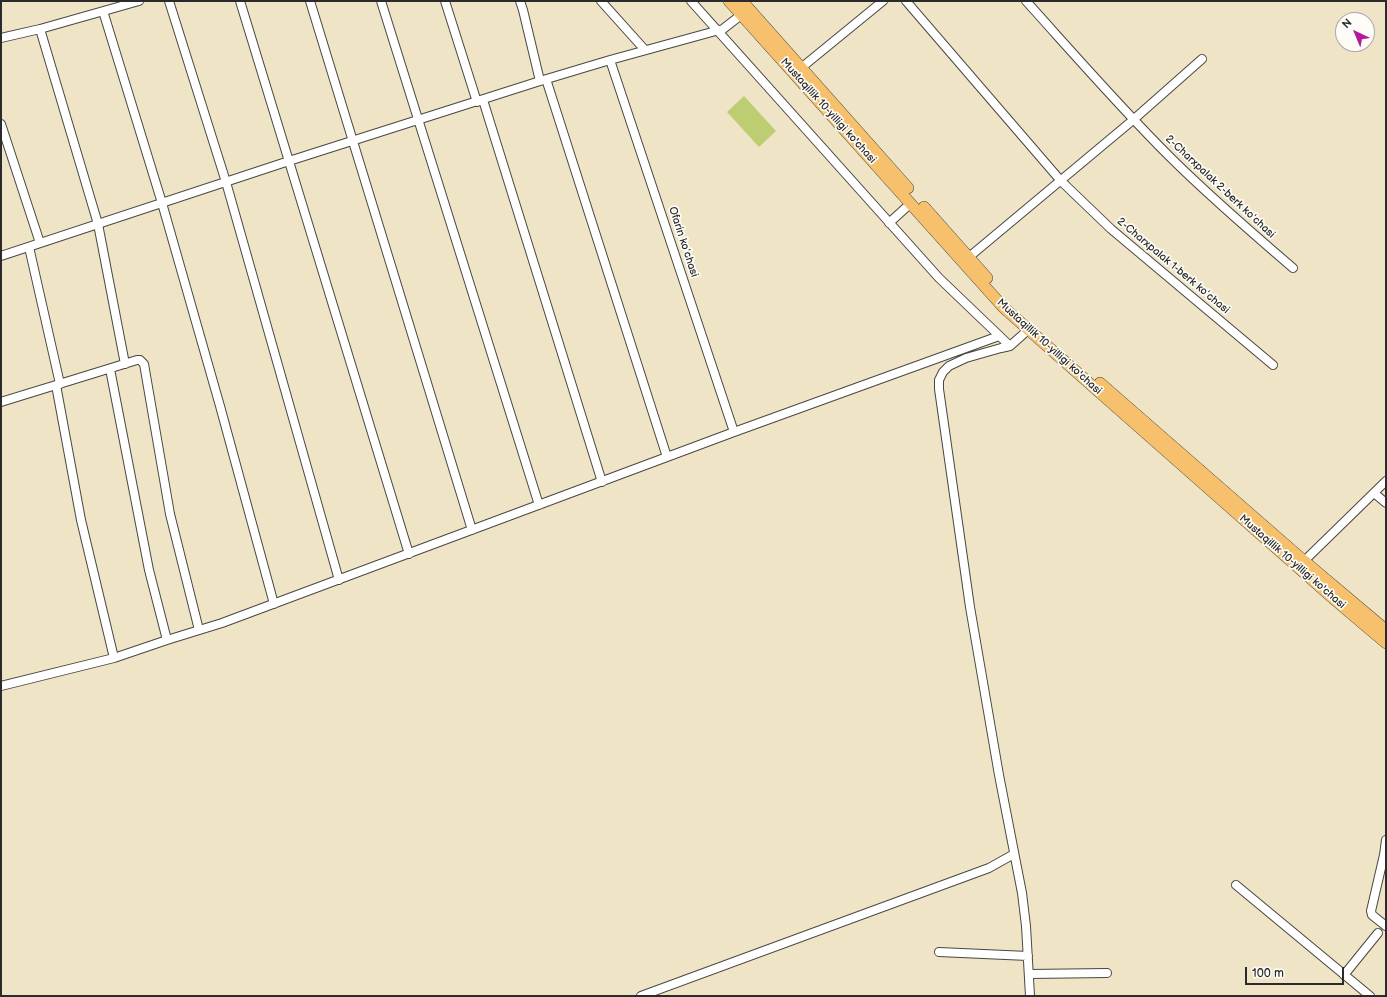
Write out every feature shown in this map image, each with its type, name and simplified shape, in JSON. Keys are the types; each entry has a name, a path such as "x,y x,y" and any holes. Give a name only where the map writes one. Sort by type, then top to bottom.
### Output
{"main road":[{"name":"Mustaqillik 10-yilligi ko'chasi","path":"729,1 738,18 908,206 1004,308 1301,564 1386,630"},
{"name":"Mustaqillik 10-yilligi ko'chasi","path":"742,1 1010,305 1301,564 1386,643"}],"street":[{"path":"1,38 40,29 139,1"},
{"path":"170,1 226,182 338,580"},
{"path":"240,1 409,554"},
{"path":"310,1 472,530"},
{"path":"381,1 539,505"},
{"path":"445,1 480,101 602,482"},
{"path":"520,1 543,80 666,457"},
{"path":"601,1 645,50"},
{"path":"691,1 720,30 939,278 1010,346"},
{"path":"801,68 883,1"},
{"name":"2-Charxpalak 1-berk koʻchasi","path":"906,1 1061,181 1111,228 1273,365"},
{"name":"2-Charxpalak 2-berk koʻchasi","path":"1026,1 1133,120 1237,220 1293,268"},
{"path":"103,11 162,204 220,406 274,604"},
{"path":"1,256 289,161 543,80 720,30 738,18"},
{"path":"40,29 98,224 125,364"},
{"path":"969,257 1133,120 1202,59"},
{"name":"Ofarin koʻchasi","path":"610,60 734,432"},
{"path":"1,124 40,243"},
{"path":"889,223 908,206"},
{"path":"30,247 58,385 81,520 114,658"},
{"path":"1028,330 1010,346 966,358 949,366 943,372 939,380 939,389 970,607 998,775 1022,893 1026,926 1030,996"},
{"path":"1,686 114,658 222,623 666,457 999,336"},
{"path":"1,402 140,360 145,366 170,514 198,630"},
{"path":"110,369 149,570 167,640"},
{"path":"1301,564 1386,481"},
{"path":"1374,493 1386,503"},
{"path":"1386,840 1371,913 1372,916 1386,926"},
{"path":"641,996 988,868 1014,854"},
{"path":"1236,885 1370,996"},
{"path":"1344,975 1378,933"},
{"path":"939,952 1028,956"},
{"path":"1029,974 1107,973"}],"green space":[{"path":"744,96 776,131 759,147 727,112"}]}
